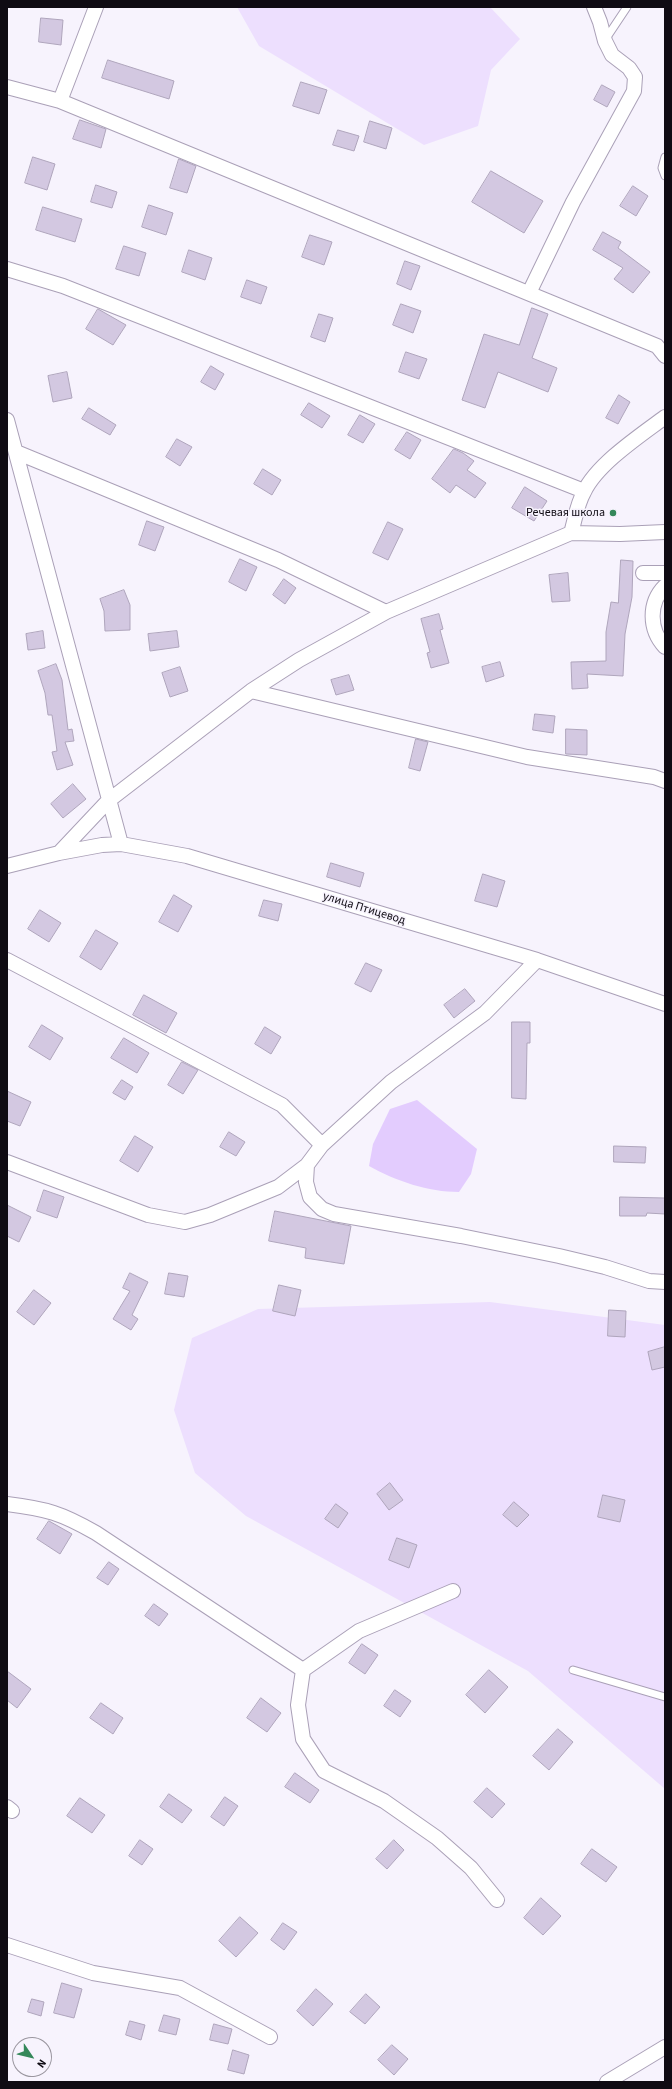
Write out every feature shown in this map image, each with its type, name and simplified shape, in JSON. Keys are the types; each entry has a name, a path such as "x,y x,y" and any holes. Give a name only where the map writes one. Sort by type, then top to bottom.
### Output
{"street":[{"path":"60,102 96,7"},
{"path":"529,293 573,202 634,91 635,77 629,68 612,54 605,41 594,7"},
{"path":"7,88 60,102 529,293 657,346 665,356"},
{"path":"7,269 63,286 584,492"},
{"path":"571,533 584,492 599,472 632,442 665,417"},
{"path":"7,420 108,801 121,844"},
{"path":"16,452 278,560 386,612"},
{"path":"59,853 108,801 251,691 299,660 386,612 571,533 620,534 665,532"},
{"path":"643,573 665,573"},
{"path":"665,586 656,597 652,616 656,634 665,647"},
{"path":"251,691 527,756 654,777 665,781"},
{"name":"улица Птицевод","path":"7,866 59,853 102,845 121,844 187,856 537,960 665,1004"},
{"path":"7,960 282,1105 322,1145"},
{"path":"7,1162 148,1215 185,1222 210,1215 278,1187 307,1165 322,1145 391,1082 485,1013 537,960"},
{"path":"307,1165 306,1182 310,1197 322,1209 334,1214 461,1236 559,1256 649,1281 665,1282"},
{"path":"7,1504 42,1508 67,1516 96,1533 303,1670"},
{"path":"453,1591 359,1631 303,1670 298,1705 302,1739 324,1771 384,1800 437,1838 471,1868 497,1900"},
{"path":"7,1945 93,1973 180,1988 270,2037"},
{"path":"607,2082 665,2047"}],"lane":[{"path":"605,41 627,7"},
{"path":"665,157 662,168 665,176"},
{"path":"573,1670 665,1697"}],"shaded area":[{"path":"237,7 490,7 520,39 491,70 478,126 424,145 259,46"},
{"path":"417,1100 477,1149 471,1174 459,1192 436,1190 412,1185 369,1166 373,1144 390,1109"},
{"path":"490,1302 665,1325 665,1789 528,1671 246,1516 195,1473 174,1410 192,1338 258,1309"}],"building":[{"path":"41,18 63,20 61,45 39,42"},
{"path":"108,60 174,81 169,99 102,78"},
{"path":"301,82 327,90 319,114 293,106"},
{"path":"602,85 615,92 607,107 594,100"},
{"path":"80,120 106,129 101,148 73,139"},
{"path":"370,121 392,128 386,149 364,142"},
{"path":"338,130 359,136 354,151 333,145"},
{"path":"33,157 55,164 47,190 25,183"},
{"path":"179,159 196,166 187,193 170,188"},
{"path":"491,171 543,201 524,233 472,202"},
{"path":"96,185 117,192 112,208 91,202"},
{"path":"633,186 648,196 636,216 620,206"},
{"path":"149,205 173,213 166,235 142,227"},
{"path":"43,207 82,219 75,242 36,230"},
{"path":"603,232 621,242 618,248 650,272 633,293 614,279 623,268 593,250"},
{"path":"310,235 332,242 324,265 302,257"},
{"path":"124,246 146,253 139,276 116,269"},
{"path":"189,250 212,258 205,280 182,272"},
{"path":"405,261 420,266 411,290 397,284"},
{"path":"247,280 267,287 261,304 241,297"},
{"path":"401,304 421,311 413,333 393,325"},
{"path":"532,308 548,314 532,358 557,368 548,392 498,372 485,408 462,400 484,334 519,345"},
{"path":"98,309 126,325 113,345 86,329"},
{"path":"319,314 333,318 325,342 311,337"},
{"path":"406,352 427,359 419,379 399,372"},
{"path":"211,366 224,374 215,390 201,382"},
{"path":"67,372 72,398 53,402 48,376"},
{"path":"619,395 630,402 618,424 606,418"},
{"path":"309,403 330,416 322,428 301,415"},
{"path":"89,408 116,425 110,435 82,419"},
{"path":"360,415 375,424 363,443 348,435"},
{"path":"407,432 421,440 410,459 395,450"},
{"path":"177,439 192,447 180,466 166,457"},
{"path":"454,449 463,453 474,461 467,470 486,483 475,498 456,485 450,493 432,479"},
{"path":"263,469 281,480 272,495 254,484"},
{"path":"525,487 547,501 534,521 512,508"},
{"path":"147,521 164,527 155,551 139,545"},
{"path":"388,522 403,529 388,560 373,553"},
{"path":"240,559 257,567 246,591 229,582"},
{"path":"621,560 633,561 632,597 625,634 623,676 587,674 588,688 572,689 571,662 606,661 606,632 611,602 618,603"},
{"path":"568,573 570,601 552,602 549,575"},
{"path":"284,579 296,588 285,604 273,595"},
{"path":"124,590 130,605 130,630 105,631 104,611 100,599"},
{"path":"439,614 443,629 440,630 449,663 431,668 427,653 430,652 421,619"},
{"path":"43,631 45,648 28,650 26,634"},
{"path":"177,631 179,647 150,651 148,634"},
{"path":"500,662 504,676 486,682 482,667"},
{"path":"56,664 62,680 68,730 72,729 74,741 65,742 73,765 57,770 52,752 57,751 52,715 48,715 45,693 38,671"},
{"path":"180,667 188,691 170,697 162,673"},
{"path":"349,675 354,690 336,695 331,680"},
{"path":"535,714 555,716 553,733 533,730"},
{"path":"566,729 587,730 587,755 566,754"},
{"path":"416,739 428,742 420,771 409,768"},
{"path":"73,784 86,799 63,818 51,804"},
{"path":"331,863 364,873 360,887 327,877"},
{"path":"483,874 505,881 497,907 475,901"},
{"path":"174,895 192,906 178,932 159,922"},
{"path":"264,900 282,904 278,921 259,916"},
{"path":"40,910 61,923 49,942 28,929"},
{"path":"96,930 118,943 101,970 80,957"},
{"path":"366,963 382,970 371,992 355,984"},
{"path":"465,989 475,1001 454,1018 444,1005"},
{"path":"144,995 177,1013 166,1033 133,1015"},
{"path":"512,1022 530,1022 530,1043 527,1043 526,1099 512,1098"},
{"path":"42,1025 63,1038 50,1060 29,1047"},
{"path":"265,1027 281,1037 271,1054 255,1044"},
{"path":"124,1038 149,1053 137,1073 111,1058"},
{"path":"182,1062 198,1070 183,1094 168,1085"},
{"path":"122,1080 133,1087 125,1100 113,1093"},
{"path":"7,1091 31,1102 20,1126 7,1121"},
{"path":"229,1132 245,1142 236,1156 220,1147"},
{"path":"135,1136 153,1147 138,1172 120,1161"},
{"path":"614,1146 646,1147 645,1163 614,1162"},
{"path":"44,1190 64,1197 57,1218 37,1211"},
{"path":"620,1197 665,1198 665,1214 647,1213 646,1216 620,1216"},
{"path":"7,1205 31,1217 19,1242 7,1236"},
{"path":"275,1211 351,1226 344,1264 305,1258 306,1248 269,1241"},
{"path":"130,1273 148,1282 132,1315 138,1319 131,1330 113,1319 130,1291 123,1288"},
{"path":"169,1273 188,1276 184,1297 165,1294"},
{"path":"279,1285 301,1290 295,1316 273,1311"},
{"path":"34,1290 51,1303 34,1325 17,1312"},
{"path":"609,1310 626,1311 625,1337 608,1336"},
{"path":"665,1347 665,1367 652,1370 648,1352"},
{"path":"390,1483 403,1500 389,1510 377,1494"},
{"path":"603,1495 625,1500 620,1522 598,1517"},
{"path":"514,1502 529,1515 517,1527 503,1515"},
{"path":"336,1504 348,1513 338,1528 325,1519"},
{"path":"49,1521 72,1534 60,1554 37,1539"},
{"path":"397,1538 417,1545 409,1568 389,1560"},
{"path":"109,1562 119,1569 108,1585 97,1578"},
{"path":"154,1604 168,1614 159,1626 145,1616"},
{"path":"362,1644 378,1655 365,1674 349,1663"},
{"path":"489,1670 508,1687 485,1713 466,1695"},
{"path":"7,1671 31,1689 17,1708 7,1700"},
{"path":"395,1690 411,1701 400,1717 384,1706"},
{"path":"261,1698 281,1713 267,1732 247,1718"},
{"path":"101,1703 123,1718 113,1734 90,1718"},
{"path":"558,1729 573,1742 549,1770 533,1756"},
{"path":"295,1773 319,1790 310,1803 285,1787"},
{"path":"487,1788 505,1804 492,1818 474,1802"},
{"path":"169,1794 192,1810 182,1823 160,1807"},
{"path":"225,1797 238,1806 224,1826 211,1817"},
{"path":"80,1798 105,1815 92,1833 67,1816"},
{"path":"140,1840 153,1849 142,1865 129,1856"},
{"path":"394,1840 404,1850 387,1869 376,1859"},
{"path":"592,1849 617,1867 606,1882 581,1864"},
{"path":"541,1898 561,1916 543,1935 524,1918"},
{"path":"240,1917 258,1933 236,1957 219,1941"},
{"path":"283,1923 297,1932 284,1950 271,1940"},
{"path":"62,1983 82,1989 74,2018 54,2013"},
{"path":"316,1989 333,2004 313,2026 297,2011"},
{"path":"366,1994 380,2007 365,2024 350,2012"},
{"path":"32,1999 44,2002 41,2016 28,2012"},
{"path":"164,2015 180,2019 176,2035 159,2031"},
{"path":"130,2021 145,2025 141,2040 126,2035"},
{"path":"214,2024 232,2029 228,2044 210,2040"},
{"path":"392,2045 408,2059 394,2075 378,2060"},
{"path":"233,2050 249,2055 244,2074 228,2070"}],"place":[{"name":"Речевая школа","path":"613,513"}]}
